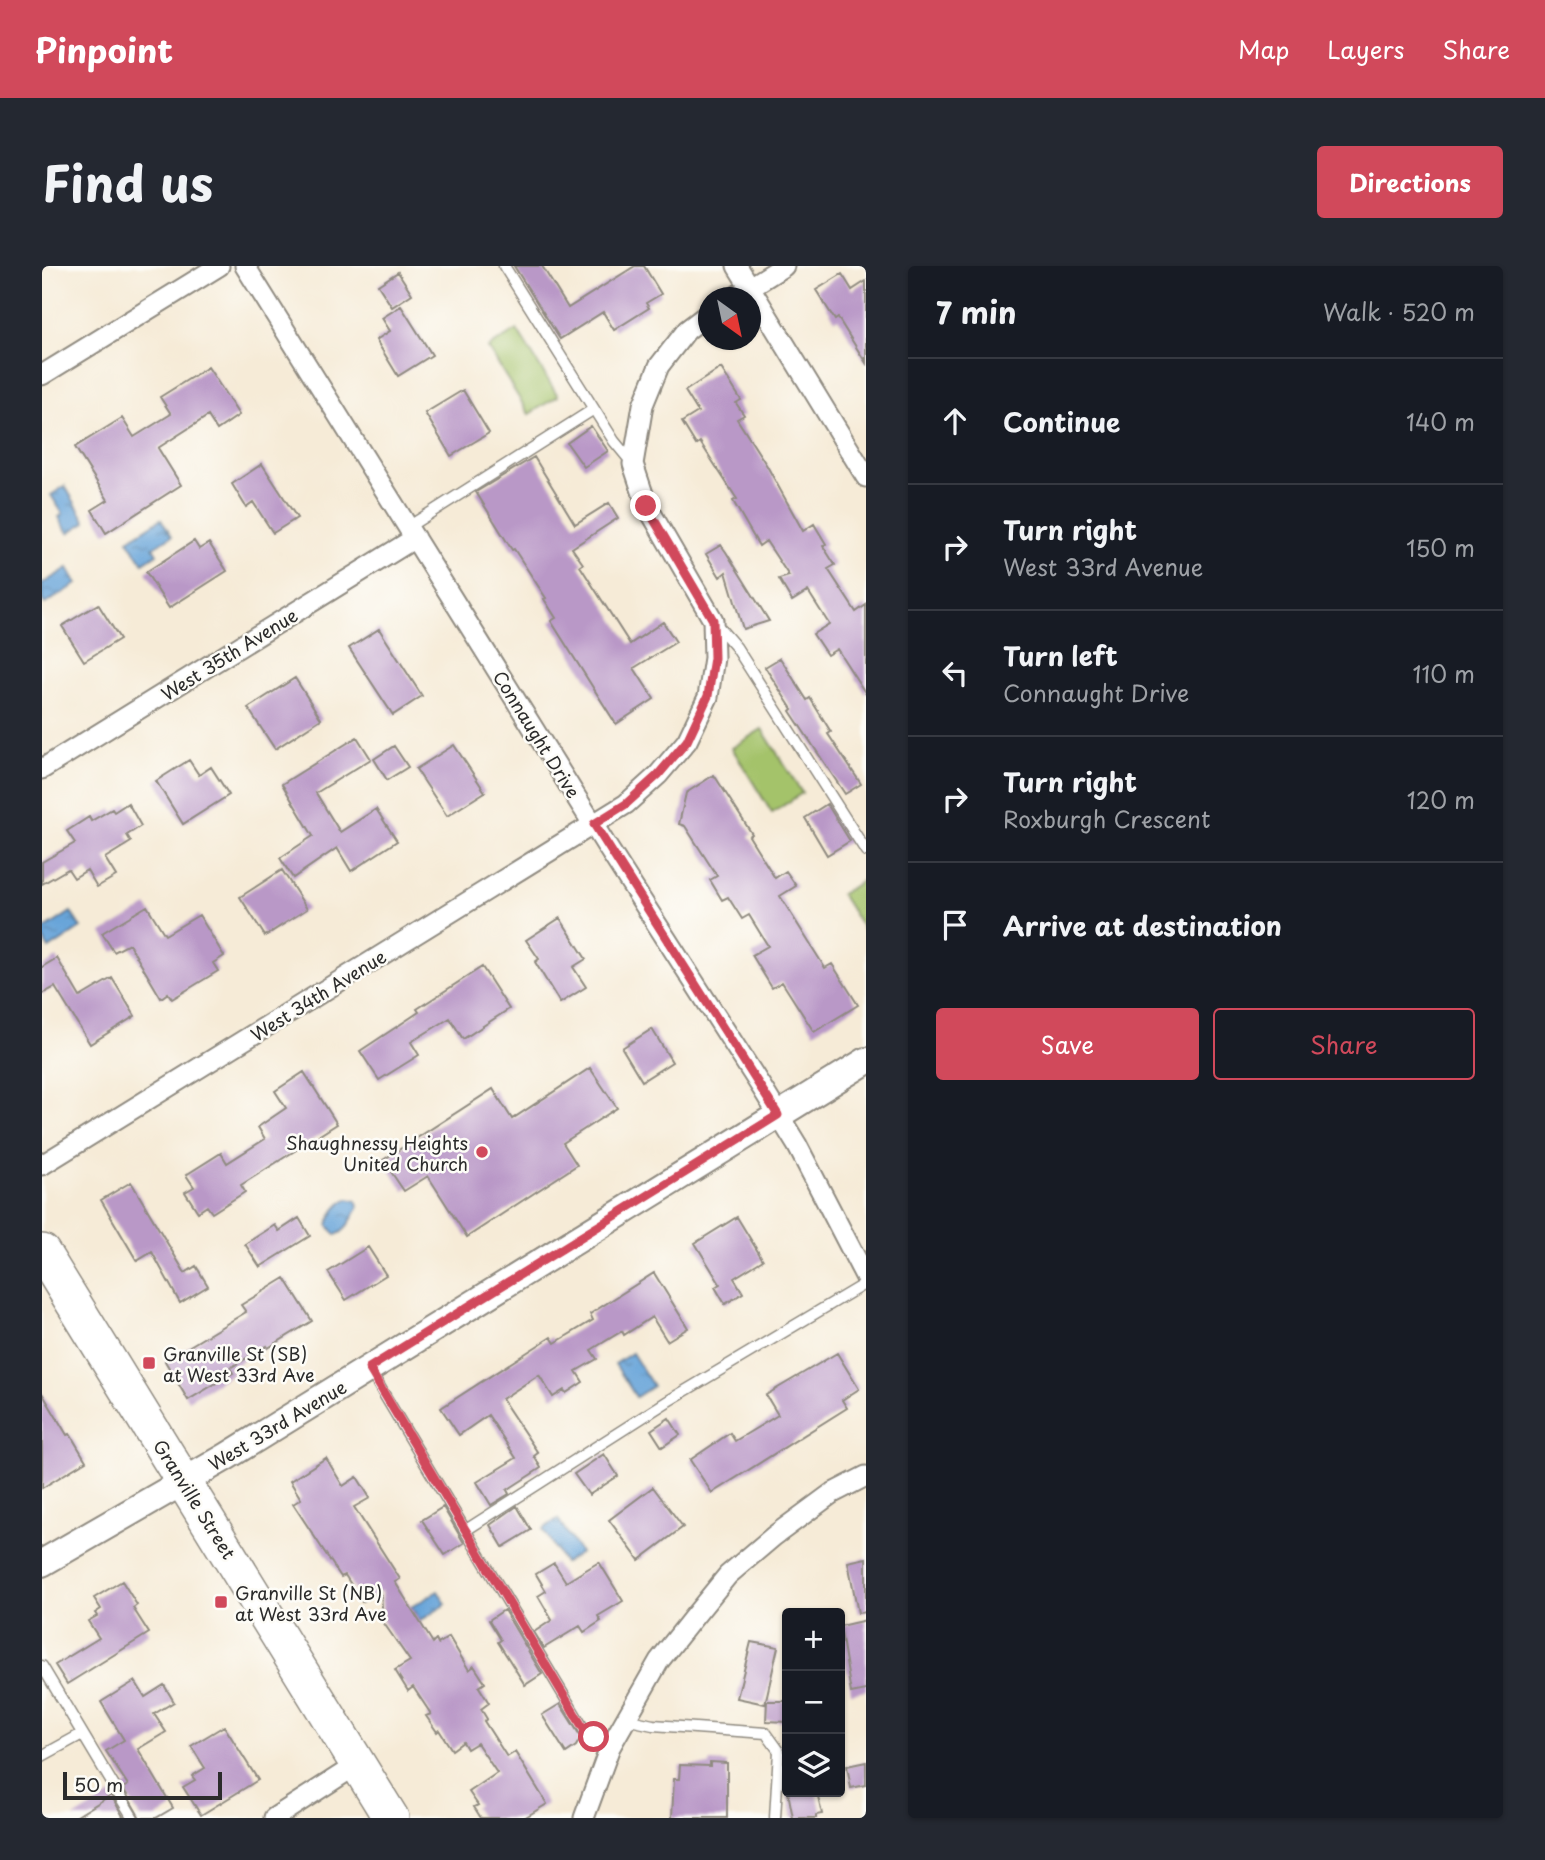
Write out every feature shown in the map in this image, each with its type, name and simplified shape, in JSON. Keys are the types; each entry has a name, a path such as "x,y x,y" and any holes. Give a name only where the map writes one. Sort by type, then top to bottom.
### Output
{"highway":[{"name":"Granville Street","path":"42,1252 391,1818"}],"street":[{"path":"42,375 219,266"},
{"path":"737,266 741,287"},
{"path":"750,287 784,266"},
{"name":"Connaught Drive","path":"251,268 412,533 797,1145 866,1278"},
{"path":"761,320 866,477"},
{"path":"698,322 687,330 659,366 643,405 633,464 646,506 713,620"},
{"name":"West 35th Avenue","path":"42,769 412,533"},
{"name":"West 34th Avenue","path":"42,1165 626,804 650,783 687,741 708,696 714,658 713,620"},
{"name":"West 33rd Avenue","path":"42,1563 184,1481 866,1061"},
{"path":"584,1818 610,1747 659,1661 728,1575 774,1536 831,1494 866,1476"},
{"path":"274,1818 358,1764"}],"lane":[{"path":"504,266 614,441 633,464"},
{"path":"412,533 594,410"},
{"path":"713,620 736,647 866,851"},
{"path":"466,1530 668,1401 866,1283"},
{"path":"369,1368 585,1731 610,1747"},
{"path":"42,1666 133,1818"},
{"path":"625,1719 653,1725 766,1733 779,1751 775,1818"},
{"path":"42,1756 82,1734"}],"green space":[{"path":"517,330 558,396 529,414 488,348"},
{"path":"762,729 802,793 772,813 732,748"},
{"path":"865,879 866,881 866,933 841,894"}],"water":[{"path":"65,486 86,522 68,533 59,517 63,514 51,495"},
{"path":"161,519 172,536 153,547 157,554 143,563 128,540"},
{"path":"68,568 77,584 45,604 42,600 42,584"},
{"path":"71,912 81,928 49,949 42,937 42,931"},
{"path":"348,1199 357,1201 358,1209 347,1227 336,1235 328,1225 329,1221 338,1207"},
{"path":"632,1353 653,1386 636,1397 615,1364"},
{"path":"558,1519 580,1553 564,1563 543,1529"},
{"path":"438,1591 446,1604 420,1621 411,1607"}],"building":[{"path":"514,266 542,266 568,308 635,266 644,266 661,294 646,303 649,308 614,330 603,312 560,339"},
{"path":"398,272 412,294 392,307 378,285"},
{"path":"842,274 852,290 866,281 866,363 838,318 835,320 816,290"},
{"path":"401,306 432,355 398,376 376,340 390,331 382,318"},
{"path":"208,367 239,415 217,430 208,416 158,448 181,485 106,533 92,510 108,500 75,447 122,418 134,437 171,414 160,397"},
{"path":"721,368 741,400 736,403 744,415 737,419 803,531 814,524 835,565 828,569 856,612 866,605 866,694 837,649 827,655 813,634 829,624 808,591 792,601 779,579 789,576 766,541 759,546 733,501 737,499 700,442 696,445 682,422 698,412 685,391"},
{"path":"463,390 489,433 451,456 425,413"},
{"path":"591,426 608,451 584,467 567,443"},
{"path":"534,457 575,524 609,503 618,518 572,548 583,564 580,566 630,644 663,622 676,642 634,668 654,699 616,724 551,621 556,618 544,599 546,598 476,492"},
{"path":"262,464 297,518 273,533 253,502 246,507 232,484"},
{"path":"194,541 199,549 209,543 227,571 169,608 146,572"},
{"path":"721,545 769,621 743,629 726,572 720,577 706,554"},
{"path":"98,604 120,639 84,661 62,626"},
{"path":"379,629 422,696 393,715 349,648"},
{"path":"780,658 807,700 810,698 831,732 828,734 861,784 845,794 790,711 792,709 765,667"},
{"path":"295,678 321,719 275,749 248,708"},
{"path":"357,737 371,759 316,793 340,832 376,809 397,841 351,871 337,848 293,878 280,858 313,836 282,784"},
{"path":"454,745 485,792 447,816 416,769"},
{"path":"394,746 408,767 387,780 374,759"},
{"path":"189,760 199,775 211,767 229,795 183,824 156,781"},
{"path":"714,775 752,834 749,836 775,878 786,871 796,886 780,896 825,968 832,964 858,1005 814,1032 782,982 772,988 752,955 768,946 749,915 742,919 728,897 722,900 710,880 717,876 685,826 679,824 686,793"},
{"path":"128,803 141,826 127,835 131,842 105,858 116,876 97,887 87,870 74,878 68,869 42,884 42,862 75,843 67,831 89,817 91,821"},
{"path":"827,804 850,841 827,855 805,818"},
{"path":"282,870 307,909 265,936 240,897"},
{"path":"147,906 165,935 199,915 224,956 213,963 218,971 172,999 168,993 161,998 129,944 114,952 102,933"},
{"path":"560,918 586,959 573,967 586,987 560,1003 535,962 539,959 526,940"},
{"path":"57,958 80,997 112,978 135,1016 90,1044 55,987 42,994 42,967"},
{"path":"482,967 509,1009 463,1039 450,1018 411,1042 419,1055 379,1080 360,1051 419,1012 417,1009"},
{"path":"652,1029 672,1062 642,1081 622,1048"},
{"name":"Shaughnessy Heights United Church","path":"590,1068 617,1108 563,1143 577,1165 467,1237 428,1176 404,1191 383,1160 493,1089 512,1119"},
{"path":"304,1072 337,1124 241,1185 245,1192 212,1213 207,1206 198,1212 185,1192 194,1187 186,1175 221,1153 227,1163 265,1139 258,1127 286,1108 275,1091"},
{"path":"131,1182 185,1273 196,1266 208,1286 180,1303 152,1252 137,1261 101,1200"},
{"path":"737,1217 763,1260 734,1278 743,1293 725,1304 715,1287 720,1284 695,1243"},
{"path":"299,1218 310,1236 260,1267 245,1244 275,1225 279,1231"},
{"path":"368,1247 386,1275 346,1300 328,1272"},
{"path":"654,1273 688,1328 667,1341 652,1317 624,1335 622,1331 591,1350 597,1359 576,1371 583,1382 566,1393 564,1390 553,1397 539,1375 502,1399 538,1453 534,1456 541,1468 507,1490 509,1494 491,1505 477,1482 516,1458 488,1415 459,1435 441,1408 551,1337 555,1343 593,1320 590,1314"},
{"path":"285,1278 312,1321 230,1368 233,1373 188,1400 165,1361 246,1312 241,1305"},
{"path":"837,1353 859,1389 842,1400 847,1408 712,1493 690,1460 730,1433 735,1441 778,1415 766,1395"},
{"path":"42,1393 86,1461 42,1488"},
{"path":"669,1418 680,1435 662,1447 651,1430"},
{"path":"604,1454 618,1476 589,1495 574,1474"},
{"path":"326,1458 343,1486 357,1477 370,1498 354,1507 400,1579 395,1582 433,1643 436,1640 438,1644 449,1637 469,1670 474,1666 485,1683 479,1687 489,1703 481,1709 487,1719 484,1721 507,1757 515,1752 547,1804 524,1818 481,1818 474,1807 478,1805 469,1792 497,1773 477,1743 467,1749 463,1742 452,1750 439,1730 437,1732 426,1716 431,1714 413,1687 408,1691 395,1670 410,1661 383,1622 381,1591 362,1602 345,1575 341,1577 293,1504 301,1499 290,1481"},
{"path":"653,1487 683,1527 639,1560 609,1520"},
{"path":"517,1506 531,1530 503,1547 490,1525"},
{"path":"443,1507 464,1543 445,1555 422,1520"},
{"path":"866,1558 866,1612 858,1613 848,1562"},
{"path":"599,1562 623,1601 598,1616 601,1621 584,1632 580,1626 544,1648 534,1632 552,1620 538,1596 546,1591 536,1574 554,1563 566,1582"},
{"path":"122,1581 137,1605 133,1608 149,1633 67,1684 55,1665 99,1638 88,1621 97,1616 95,1613 101,1609 94,1598"},
{"path":"504,1610 542,1674 525,1685 498,1642 501,1640 489,1620"},
{"path":"866,1620 866,1690 851,1693 845,1656 845,1625"},
{"path":"751,1642 778,1647 765,1704 737,1698"},
{"path":"135,1681 145,1697 164,1685 174,1702 154,1714 166,1732 138,1749 173,1808 156,1818 140,1818 123,1788 128,1785 106,1751 124,1740 101,1702"},
{"path":"767,1701 782,1701 782,1722 766,1721"},
{"path":"560,1704 581,1737 576,1746 566,1753 542,1715"},
{"path":"224,1726 258,1780 201,1815 183,1787 195,1780 192,1776 205,1768 191,1746"},
{"path":"710,1762 727,1763 727,1818 672,1818 674,1779 679,1779 680,1765 710,1766"},
{"path":"866,1762 866,1785 851,1788 847,1766"},
{"path":"111,1795 124,1818 74,1818"},
{"path":"789,1797 818,1797 822,1814 816,1815 816,1818 793,1818"}],"place":[{"name":"Shaughnessy Heights United Church","path":"482,1152"},
{"name":"Granville St (SB) at West 33rd Ave","path":"149,1363"},
{"name":"Granville St (NB) at West 33rd Ave","path":"221,1602"}],"route":[{"path":"594,1737 585,1731 369,1368 778,1115 594,824 626,804 658,775 687,741 708,696 714,658 713,620 646,506"}]}
